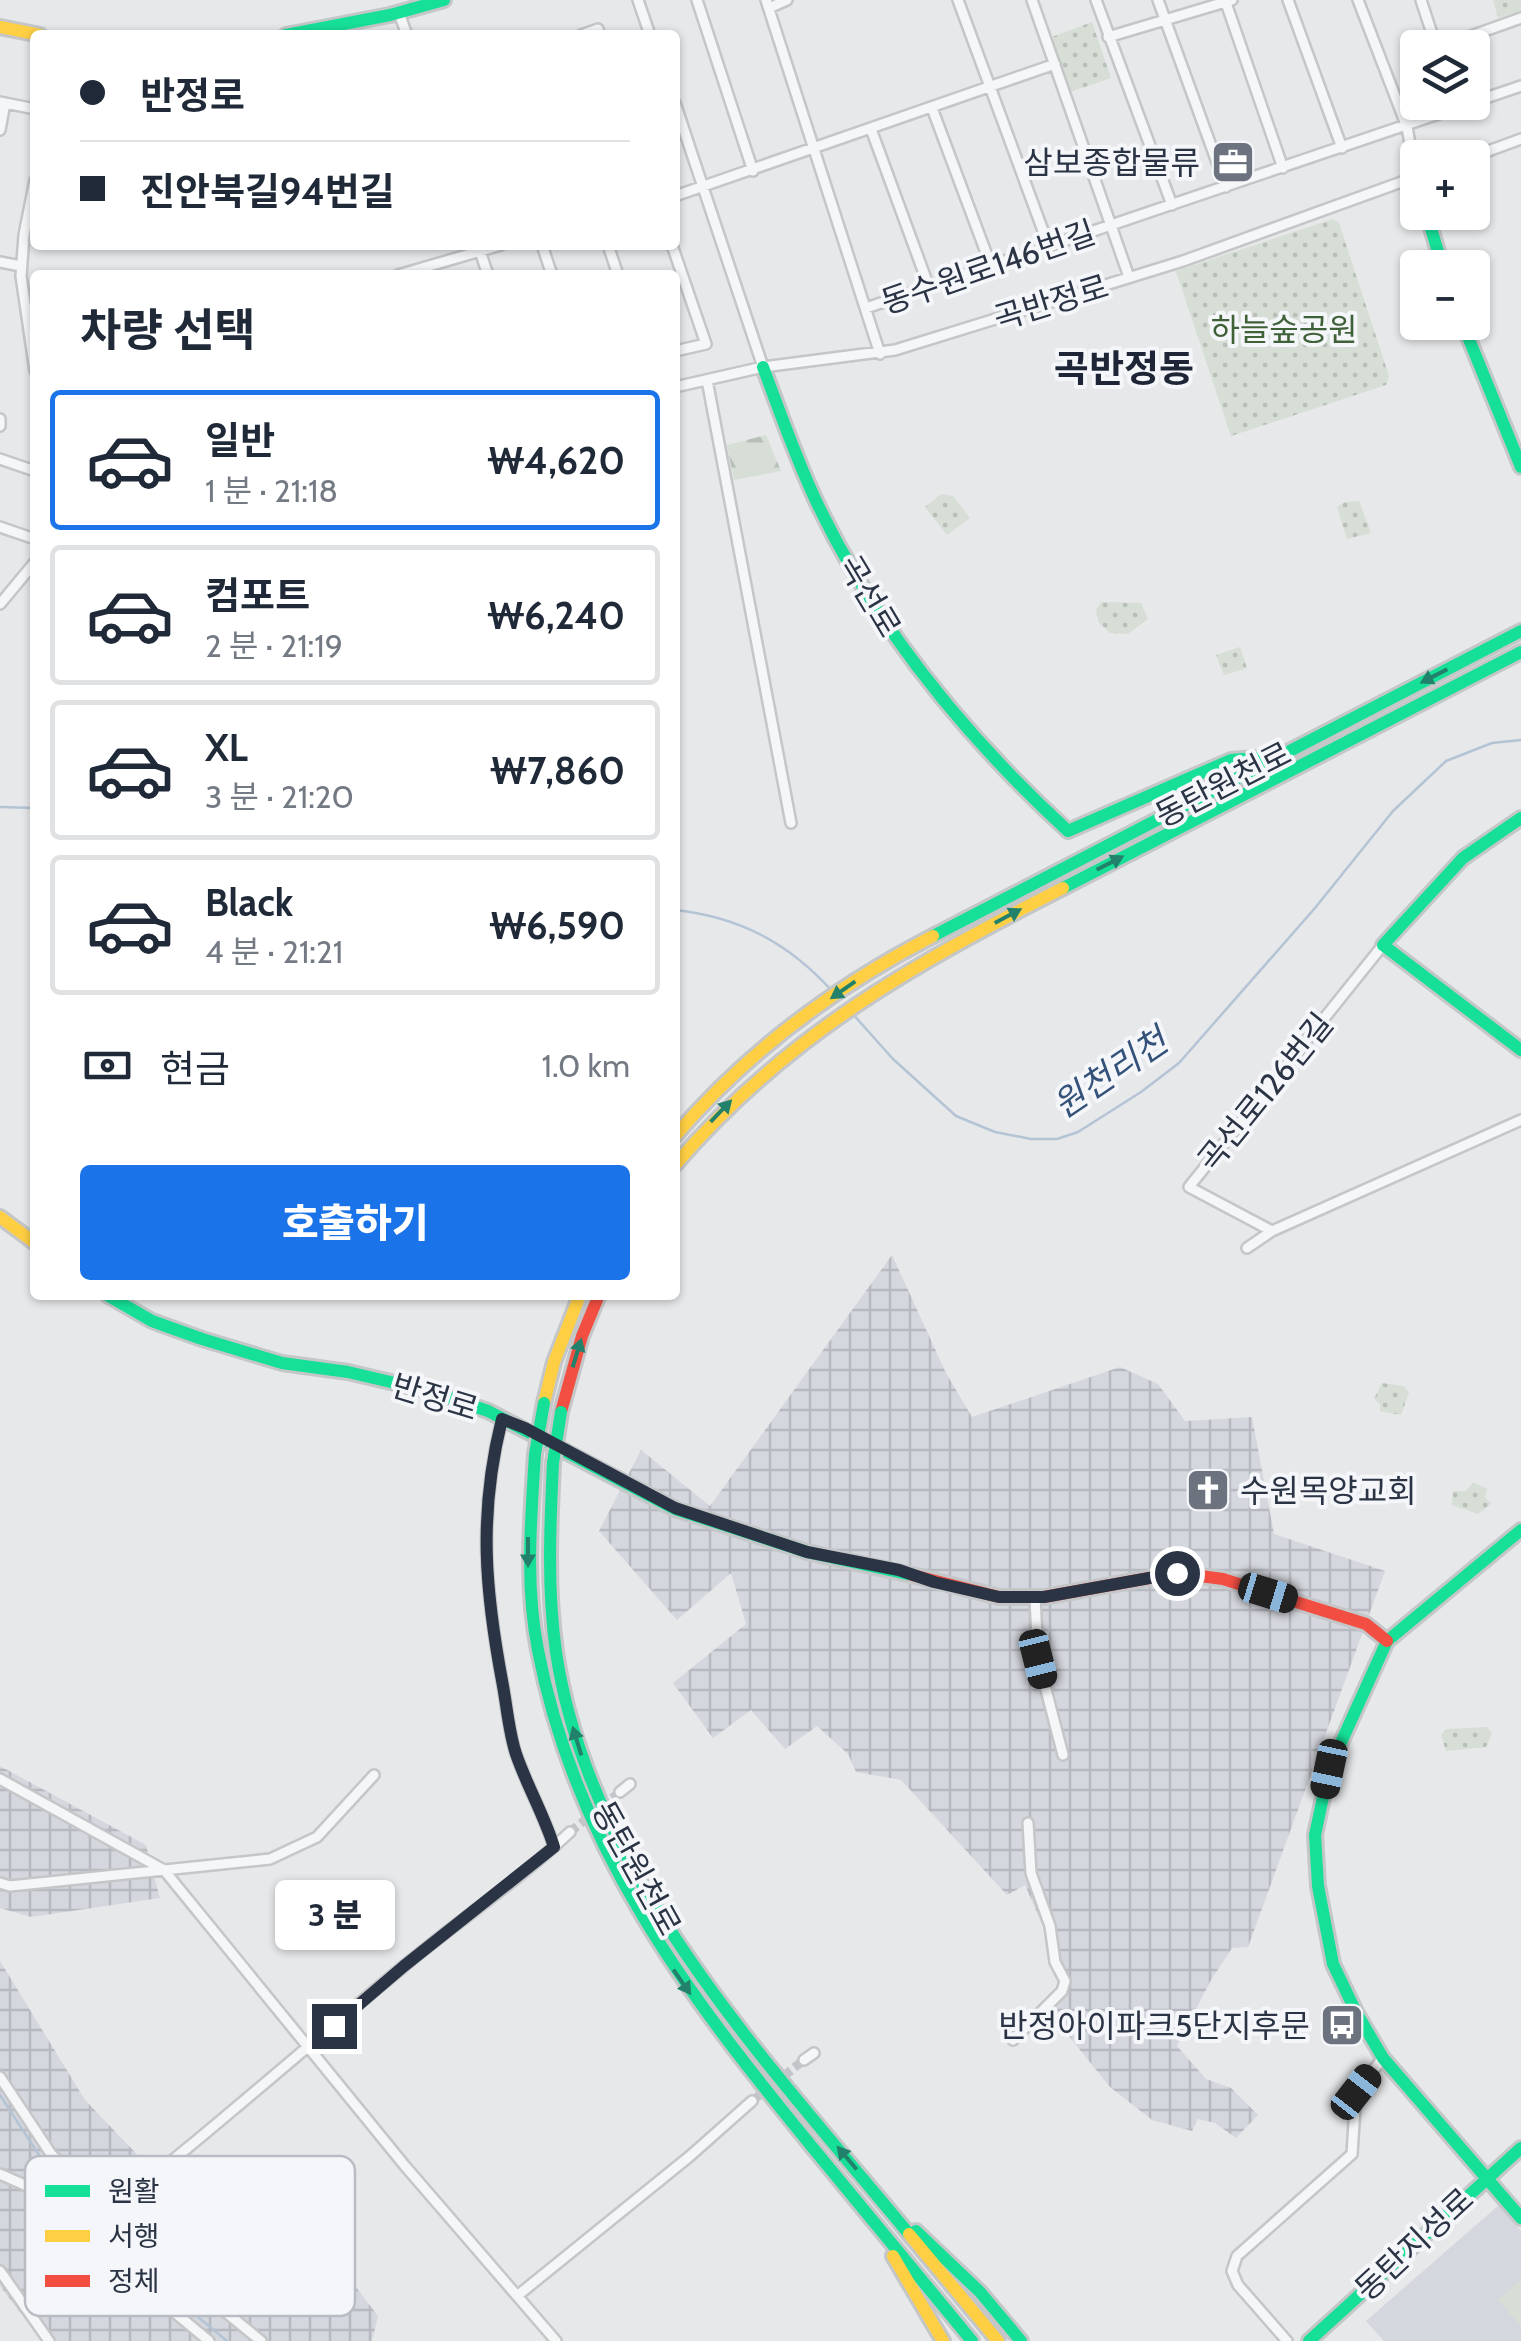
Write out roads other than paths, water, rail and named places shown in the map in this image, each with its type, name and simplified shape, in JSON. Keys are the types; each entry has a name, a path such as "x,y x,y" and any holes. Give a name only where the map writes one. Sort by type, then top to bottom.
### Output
{"main road":[{"path":"312,30 444,0"},
{"path":"0,27 30,33"},
{"path":"1469,340 1521,467"},
{"name":"곡선로","path":"762,367 825,521 896,641 949,712 1004,773 1068,831 1231,760 1275,757"},
{"name":"동탄원천로","path":"680,1130 760,1050 851,984 926,938 1521,632"},
{"name":"동탄원천로","path":"680,1159 734,1098 773,1063 863,997 938,952 1521,652"},
{"path":"1521,818 1490,834 1455,866 1383,945 1521,1050"},
{"path":"0,1217 30,1238"},
{"name":"반정로","path":"116,1300 152,1321 282,1364 348,1372 429,1392 540,1435 675,1508 807,1552 899,1570 999,1597 1035,1597 1177,1573 1223,1579 1366,1624 1387,1642"},
{"name":"동탄원천로","path":"578,1300 554,1362 544,1403 535,1454 528,1548 534,1638 558,1744 585,1817 634,1910 690,1992 972,2341"},
{"name":"동탄원천로","path":"597,1300 582,1336 561,1412 547,1554 556,1660 578,1745 614,1834 658,1913 715,1995 998,2341"},
{"path":"1521,1530 1387,1642 1329,1769 1315,1835 1318,1886 1334,1964 1383,2058 1521,2218"},
{"name":"동탄지성로","path":"1309,2341 1521,2148"},
{"path":"880,2198 980,2292 1021,2341"},
{"path":"865,2211 943,2341"}],"street":[{"path":"696,0 752,171"},
{"path":"787,0 767,4 880,354"},
{"path":"958,0 1049,247"},
{"name":"동수원로146번길","path":"1032,0 1129,278"},
{"path":"1096,0 1172,205"},
{"path":"1158,0 1226,188"},
{"path":"1288,0 1342,148"},
{"path":"1358,0 1410,140"},
{"path":"1421,0 1431,30"},
{"path":"641,1 649,30"},
{"path":"1108,37 1228,1 1283,168"},
{"path":"399,13 405,30"},
{"path":"1486,30 1521,18"},
{"path":"680,195 1054,64"},
{"name":"동수원로146번길","path":"1490,95 1521,86"},
{"path":"0,130 3,103 30,109"},
{"path":"932,108 992,266"},
{"name":"곡선로","path":"680,117 762,367"},
{"name":"동수원로146번길","path":"866,308 1421,120"},
{"path":"870,129 929,287"},
{"path":"1490,150 1521,139"},
{"name":"곡반정로","path":"680,386 762,367 880,354 1129,278 1400,184"},
{"path":"30,205 21,266 30,341"},
{"path":"430,270 475,250"},
{"path":"674,250 706,344 680,350"},
{"path":"0,262 21,266"},
{"path":"707,380 791,824"},
{"path":"0,459 30,469"},
{"path":"0,527 30,537"},
{"path":"0,604 30,568"},
{"name":"곡선로126번길","path":"1272,1231 1189,1187 1383,945"},
{"path":"1247,1248 1272,1231 1521,1120"},
{"path":"502,1419 494,1450 484,1554 489,1612 515,1751 554,1847"},
{"path":"1035,1597 1038,1659 1062,1755"},
{"path":"0,1882 10,1886 270,1859 317,1837 374,1775"},
{"path":"0,1779 164,1870 406,2166 556,2341"},
{"path":"620,1792 630,1784"},
{"path":"1014,2040 1062,1991 1065,1981 1055,1962 1050,1926 1031,1873 1028,1823"},
{"path":"175,2156 570,1832"},
{"path":"804,2060 814,2053"},
{"path":"1287,2341 1273,2332 1238,2285 1232,2270 1238,2256 1352,2154 1356,2092 1383,2058"},
{"path":"0,2077 53,2156"},
{"path":"517,2296 752,2102"},
{"path":"0,2174 25,2185"},
{"path":"0,2271 25,2307"},
{"path":"31,2316 48,2341"},
{"path":"179,2316 209,2341"},
{"path":"230,2316 260,2341"}],"waterway":[{"name":"원천리천","path":"851,1012 893,1059 956,1116 995,1132 1031,1139 1057,1139 1078,1132 1179,1063 1315,908 1393,811 1446,761 1492,743 1521,740"},
{"name":"원천리천","path":"0,807 30,808"},
{"name":"원천리천","path":"680,911 721,919 762,935 799,960 833,992"},
{"path":"0,2095 40,2156"},
{"path":"197,2316 227,2341"}],"tunnel":[{"path":"570,1832 620,1792"},
{"path":"752,2101 804,2060"}],"place":[{"name":"삼보종합물류","path":"1233,162"},
{"name":"수원목양교회","path":"1208,1490"},
{"name":"반정아이파크5단지후문","path":"1342,2025"}],"district":[{"name":"곡반정동","path":"1124,368"}],"park label":[{"name":"하늘숲공원","path":"1284,329"}]}
